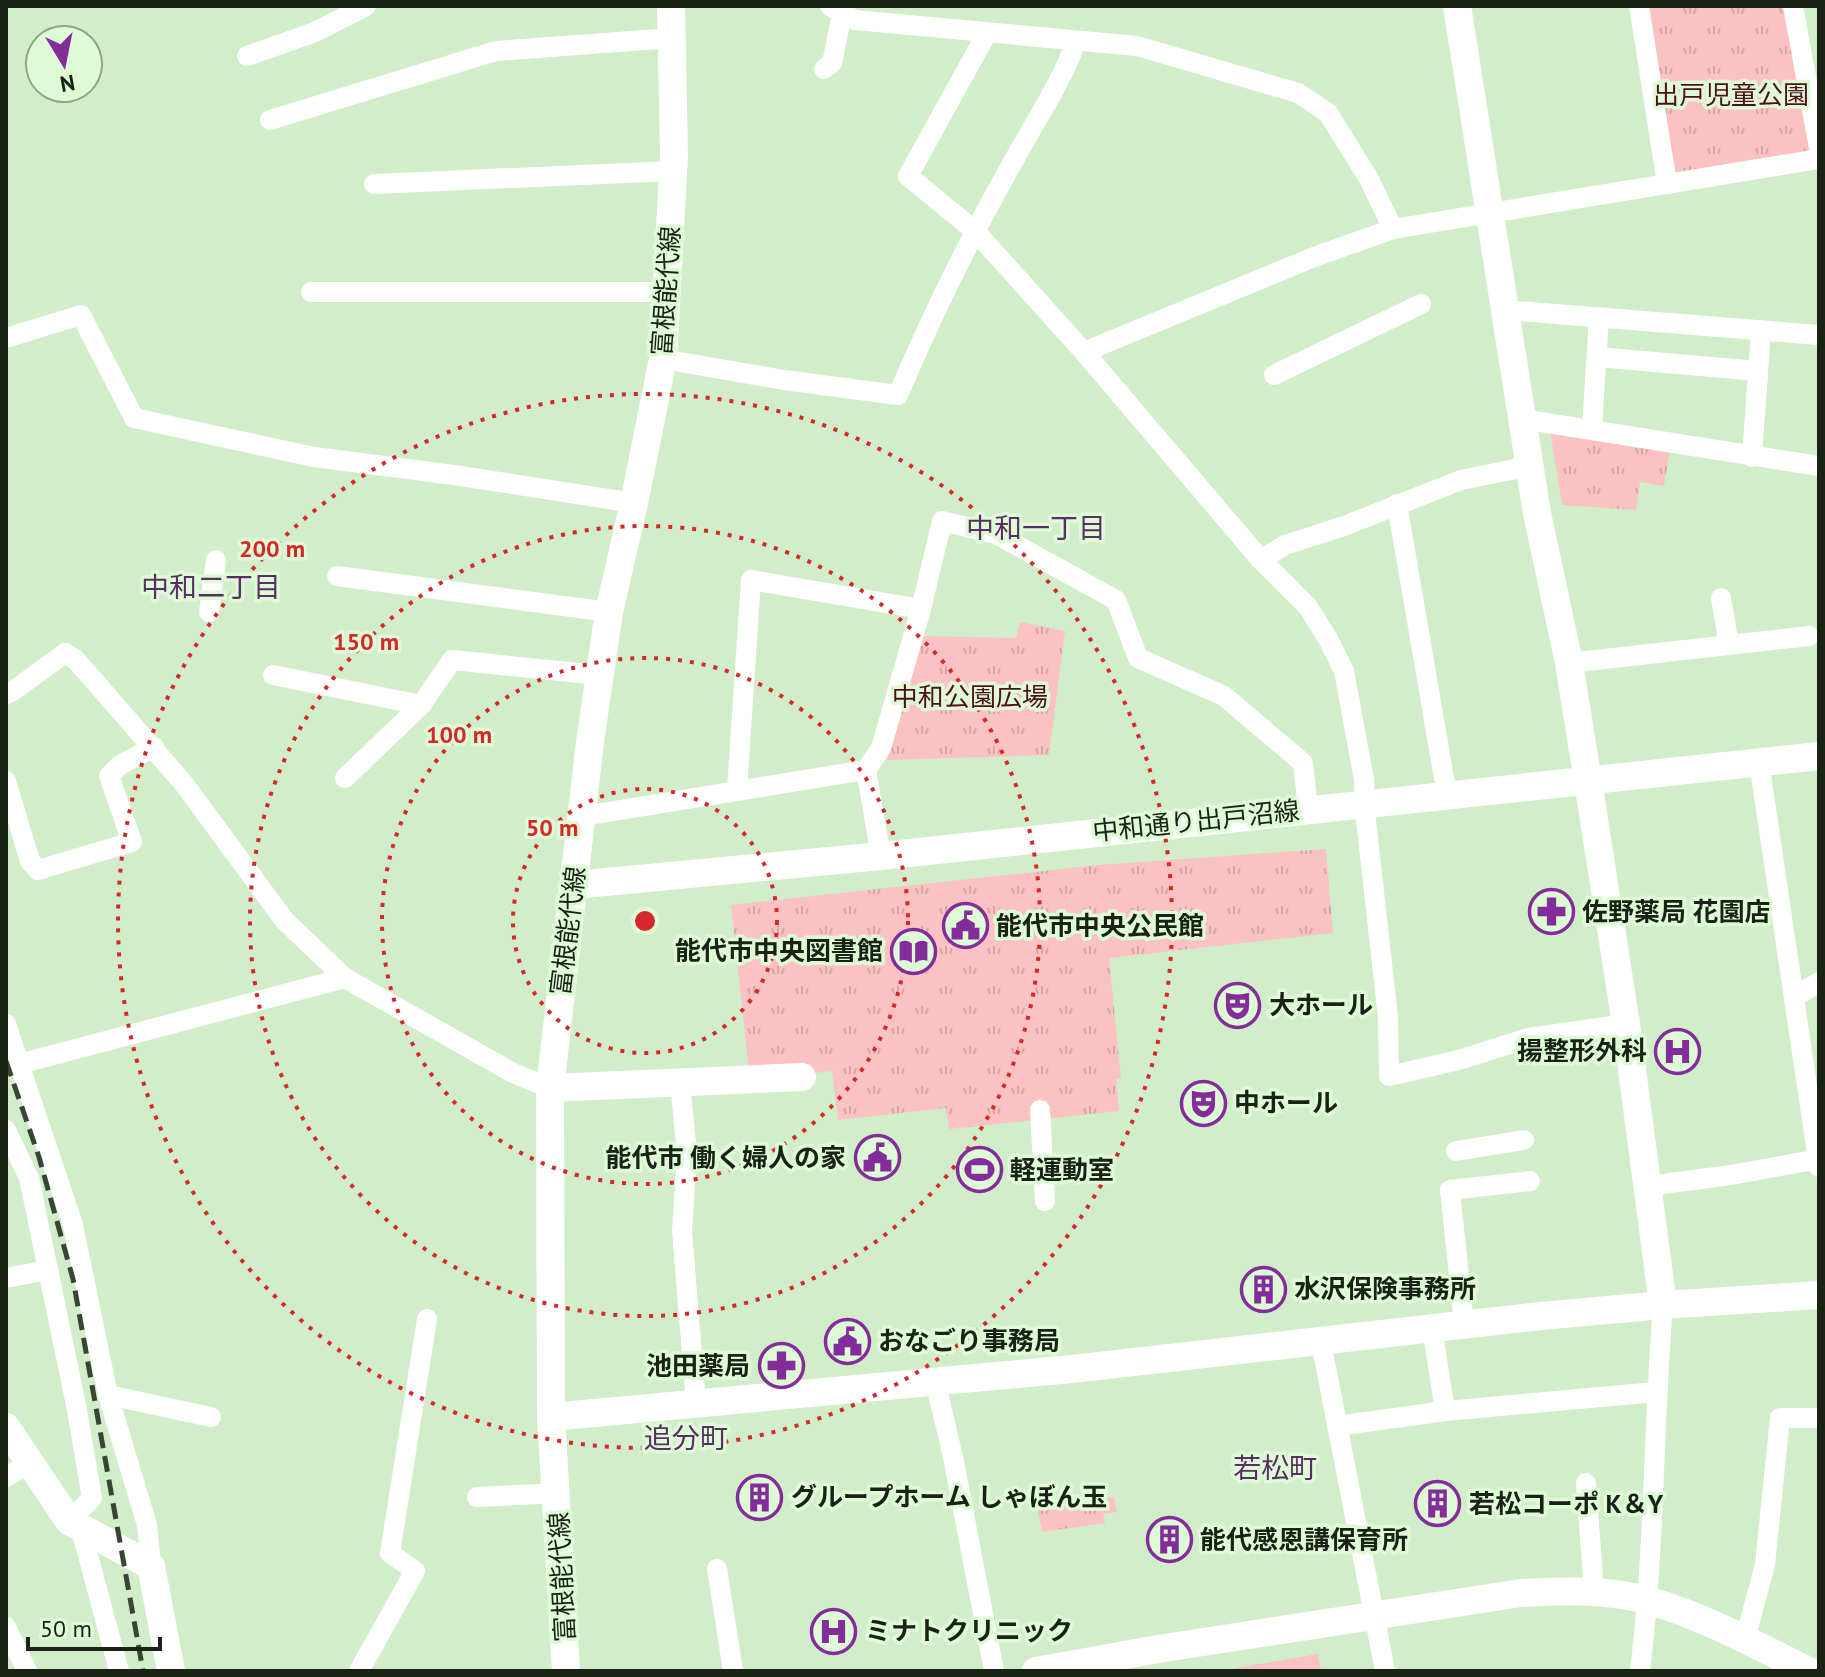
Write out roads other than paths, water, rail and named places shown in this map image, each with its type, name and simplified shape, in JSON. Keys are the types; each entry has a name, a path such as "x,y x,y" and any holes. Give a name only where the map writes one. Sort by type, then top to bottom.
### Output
{"street":[{"path":"247,56 315,32 366,6"},
{"name":"富根能代線","path":"566,1671 558,1493 551,1417 550,1088 599,675 609,612 663,359 673,171 671,6"},
{"path":"1457,6 1537,513 1569,663 1588,781 1626,1024 1663,1305 1656,1392 1649,1601 1640,1671"},
{"path":"1639,6 1667,184"},
{"path":"1793,6 1819,148"},
{"path":"824,69 832,63 836,10 855,20 1137,46 1298,93 1328,113 1369,179 1393,229"},
{"path":"987,33 908,176 975,231 1084,352 1261,560 1308,607 1344,671 1364,780 1364,804 1388,1017 1389,1076 1459,1060 1528,1038 1626,1024"},
{"path":"270,120 496,51 672,38"},
{"path":"663,359 784,380 898,395 923,336 975,231 1063,76 1076,42"},
{"path":"1084,352 1314,257 1393,229 1819,159"},
{"path":"374,184 673,171"},
{"path":"311,292 667,292"},
{"path":"1274,375 1421,304"},
{"path":"1505,310 1819,335"},
{"path":"6,338 81,315 134,418 314,457 634,503"},
{"path":"1592,429 1599,317"},
{"path":"1752,457 1761,330"},
{"path":"1597,357 1758,371"},
{"path":"1522,419 1819,466"},
{"path":"1261,560 1285,545 1461,480 1530,466"},
{"path":"1397,504 1447,796"},
{"path":"881,856 866,770 881,748 921,609 942,521 996,534 1116,600 1138,658 1224,696 1303,763 1308,809"},
{"path":"209,612 216,560"},
{"path":"337,576 609,612"},
{"path":"737,789 751,580 921,609"},
{"path":"1721,598 1729,645"},
{"path":"1569,663 1809,636"},
{"path":"6,694 65,653 76,660 154,747 216,825 285,921 345,978 513,1073 550,1088 802,1077"},
{"path":"345,778 421,705 452,660 599,675"},
{"path":"273,675 421,705"},
{"path":"6,781 30,861 38,870 132,842 109,776 120,765 154,747"},
{"name":"中和通り出戸沼線","path":"574,885 881,856 1819,756"},
{"path":"1648,1186 1818,1162 1813,1072 1795,997 1759,762"},
{"path":"583,816 866,770"},
{"path":"19,1064 345,978"},
{"path":"1795,997 1819,982"},
{"path":"6,1024 73,1225 108,1395 147,1525 151,1566 171,1671"},
{"path":"680,1083 687,1154 682,1244 696,1403"},
{"path":"1040,1110 1045,1201"},
{"path":"6,1130 29,1178 76,1405 92,1498 74,1524"},
{"path":"1456,1151 1524,1140"},
{"path":"1464,1324 1450,1190 1530,1181"},
{"path":"6,1278 48,1270"},
{"path":"551,1417 1321,1342 1432,1327 1663,1305 1819,1295"},
{"path":"359,1671 415,1571 390,1553 427,1319"},
{"path":"1432,1327 1445,1411"},
{"path":"1321,1342 1385,1671"},
{"path":"935,1380 994,1671"},
{"path":"1337,1426 1445,1411 1656,1392"},
{"path":"108,1395 211,1417"},
{"path":"1745,1639 1765,1565 1780,1418 1819,1418"},
{"path":"6,1427 18,1470 74,1524 151,1566"},
{"path":"1586,1483 1593,1578 1591,1592"},
{"path":"477,1497 558,1493"},
{"path":"74,1524 119,1671"},
{"path":"717,1569 733,1671"},
{"path":"1036,1671 1521,1593 1591,1592 1649,1601 1716,1626 1809,1671"},
{"path":"6,1627 27,1671"}],"railway":[{"path":"6,1061 39,1157 73,1279 143,1671"}],"place":[{"name":"佐野薬局 花園店","path":"1551,912"},
{"name":"能代市中央公民館","path":"965,926"},
{"name":"能代市中央図書館","path":"914,951"},
{"name":"大ホール","path":"1238,1005"},
{"name":"揚整形外科","path":"1678,1051"},
{"name":"中ホール","path":"1203,1103"},
{"name":"能代市 働く婦人の家","path":"877,1158"},
{"name":"軽運動室","path":"979,1170"},
{"name":"水沢保険事務所","path":"1263,1289"},
{"name":"おなごり事務局","path":"847,1341"},
{"name":"池田薬局","path":"781,1366"},
{"name":"グループホーム しゃぼん玉","path":"760,1497"},
{"name":"若松コーポ K＆Y","path":"1438,1504"},
{"name":"能代感恩講保育所","path":"1169,1540"},
{"name":"ミナトクリニック","path":"834,1631"}],"district":[{"name":"中和一丁目","path":"1036,528"},
{"name":"中和二丁目","path":"211,587"},
{"name":"追分町","path":"686,1438"},
{"name":"若松町","path":"1275,1468"}],"park label":[{"name":"出戸児童公園","path":"1731,95"},
{"name":"中和公園広場","path":"970,697"}]}
